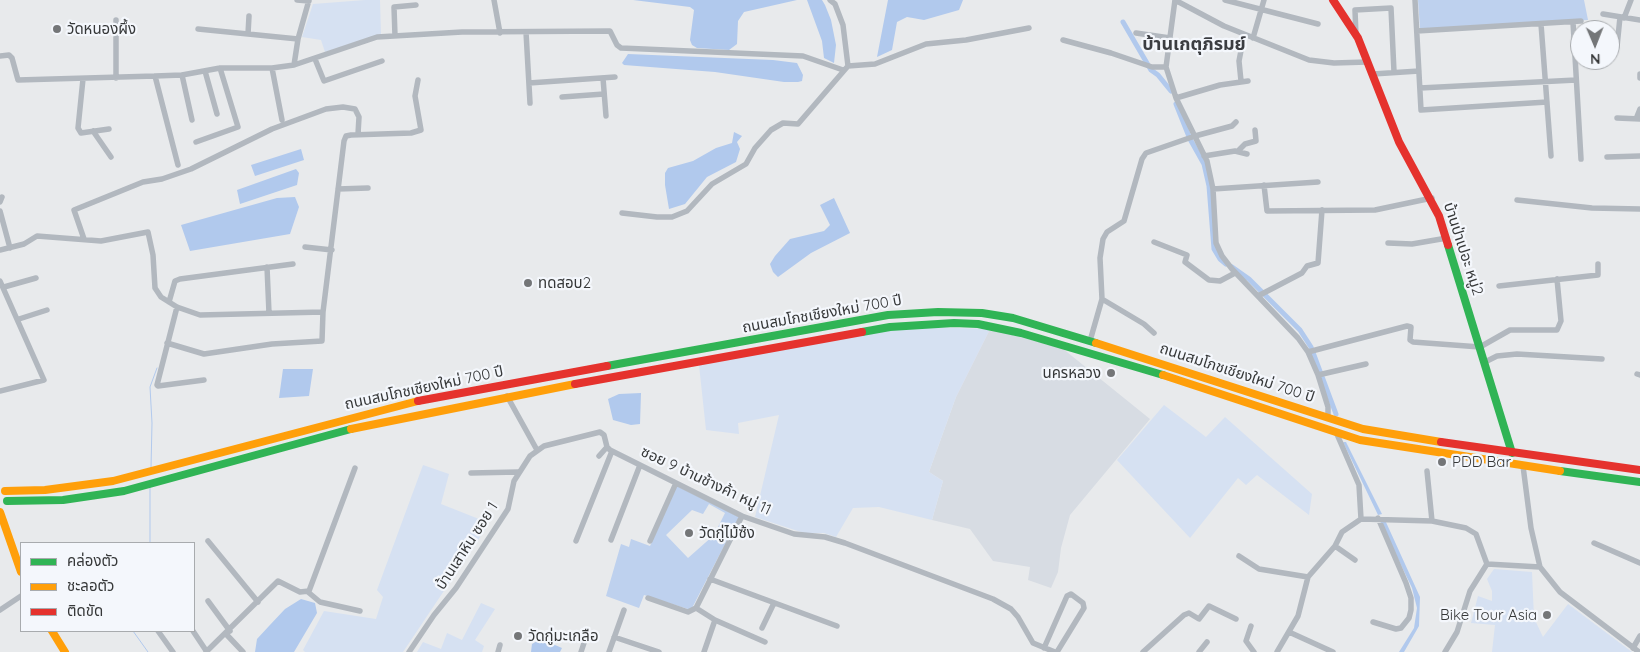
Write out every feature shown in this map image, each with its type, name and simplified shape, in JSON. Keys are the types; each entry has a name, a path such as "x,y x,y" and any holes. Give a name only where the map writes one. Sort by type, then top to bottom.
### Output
{"main road":[{"name":"บ้านป่าเปอะ หมู่2","path":"1333,0 1356,37 1373,74 1399,142 1432,198 1512,453"},
{"name":"ถนนสมโภชเชียงใหม่ 700 ปี","path":"5,491 80,487 143,473 395,406 888,315 938,312 982,313 1013,318 1363,429 1512,453 1640,470"},
{"name":"ถนนสมโภชเชียงใหม่ 700 ปี","path":"7,501 63,500 143,485 342,431 507,396 890,327 917,324 978,324 1021,333 1147,370 1336,432 1389,446 1640,482"},
{"path":"0,513 20,569"},
{"path":"53,632 65,652"}],"street":[{"path":"294,66 298,39 309,0 297,0"},
{"path":"494,0 500,33"},
{"path":"830,0 835,4 843,25 848,66"},
{"path":"1328,418 1328,407 1318,375 1308,352 1298,338 1235,273 1222,256 1216,243 1213,189 1204,156 1176,98 1166,67 1175,0 1244,35 1309,60 1334,63 1367,62"},
{"path":"1225,0 1318,24"},
{"path":"1253,38 1264,0"},
{"path":"1415,0 1421,110 1547,102"},
{"path":"1620,29 1622,17 1631,0"},
{"path":"395,36 394,7 416,6"},
{"path":"1356,37 1355,10 1390,8 1394,72"},
{"path":"1603,14 1640,20"},
{"path":"248,34 249,16"},
{"path":"116,20 116,78"},
{"path":"1417,31 1570,22"},
{"path":"1542,24 1551,156"},
{"path":"622,212 672,217 687,211 712,184 746,164 755,148 771,130 783,123 798,124 842,70 848,66 875,64 926,44 966,40 1030,28"},
{"path":"198,29 298,39"},
{"path":"0,56 9,55 18,80 116,78 182,75 220,68 294,66 377,37 610,31 617,46 621,48 804,56 842,70"},
{"path":"526,32 530,103"},
{"path":"1136,33 1170,38"},
{"path":"1176,98 1220,85 1245,81 1239,59 1244,35"},
{"path":"1063,40 1152,67 1166,67"},
{"path":"315,59 324,82 382,61"},
{"path":"196,142 238,127 220,68"},
{"path":"272,68 282,120"},
{"path":"1575,70 1581,159"},
{"path":"205,71 217,114"},
{"path":"1373,74 1419,71"},
{"path":"182,75 192,120"},
{"path":"155,76 178,166"},
{"path":"529,83 615,77"},
{"path":"603,78 606,116"},
{"path":"83,79 78,128 81,133 109,129"},
{"path":"167,343 204,354 272,344 319,342 322,338 323,312 344,140 346,136 358,134 411,133 421,130 415,96 418,80"},
{"path":"1420,88 1576,80"},
{"path":"562,97 604,94"},
{"path":"84,239 74,210 143,182 162,179 191,169 272,129 326,109 343,107 352,108 357,111 358,134"},
{"path":"1617,118 1638,119 1640,109"},
{"path":"1090,341 1102,299 1100,258 1103,239 1107,232 1124,221 1142,158 1146,153 1184,139 1232,126 1236,122"},
{"path":"1238,151 1245,144 1256,141 1255,130"},
{"path":"93,131 111,156"},
{"path":"1204,156 1238,151 1248,154"},
{"path":"1607,157 1640,156"},
{"path":"1213,189 1318,182"},
{"path":"1264,185 1267,211 1375,210 1432,198"},
{"path":"338,189 368,188"},
{"path":"1518,200 1592,208 1640,209"},
{"path":"0,210 10,248"},
{"path":"1258,296 1302,273 1307,266 1318,263 1322,210"},
{"path":"0,250 10,248 37,236 112,240 148,232 154,255 155,288 161,297 177,308 200,315 323,312"},
{"path":"1388,243 1412,244 1446,238"},
{"path":"1154,242 1187,256 1184,262 1209,280 1220,280 1235,273"},
{"path":"305,247 332,250"},
{"path":"169,302 172,287 177,280 293,264"},
{"path":"1498,286 1598,275 1598,264"},
{"path":"267,267 269,313"},
{"path":"0,390 44,380 2,284 36,278"},
{"path":"1308,352 1407,326 1411,327 1410,340 1414,342 1480,346 1510,330 1557,330 1562,320 1557,279"},
{"path":"1102,299 1144,324 1154,333"},
{"path":"177,308 157,386 204,380"},
{"path":"18,320 47,310"},
{"path":"1485,362 1498,356 1517,354 1602,359"},
{"path":"1318,375 1366,364"},
{"path":"507,396 537,450"},
{"name":"ซอย 9 บ้านช้างค้า หมู่ 11","path":"537,450 600,432 604,435 609,449 742,516 794,534 825,537 845,543 993,598 1010,609 1018,617 1030,639 1044,648 1056,652"},
{"path":"1336,432 1359,485 1361,519"},
{"path":"599,456 609,449"},
{"path":"576,541 609,449"},
{"name":"บ้านเสาหิน ซอย 1","path":"409,652 434,615 456,588 508,510 518,472 537,450"},
{"path":"611,540 640,464"},
{"path":"1523,466 1532,537 1540,566 1552,583 1566,597 1636,650 1640,636"},
{"path":"308,592 312,586 355,468"},
{"path":"1427,471 1432,521"},
{"path":"470,473 518,472"},
{"path":"650,541 676,482"},
{"path":"648,598 688,612 696,608 742,516"},
{"path":"1373,622 1396,629 1401,628 1409,618 1411,610 1411,598 1406,583 1378,518"},
{"path":"1277,652 1298,616 1308,577 1334,546 1342,532 1361,519 1432,521 1466,528 1476,534 1488,564"},
{"path":"208,541 258,602"},
{"path":"1594,543 1640,563"},
{"path":"1334,546 1355,560"},
{"path":"1239,556 1259,569 1308,577"},
{"path":"1488,564 1540,566"},
{"path":"1448,651 1457,632 1470,590 1488,564"},
{"path":"710,579 837,626"},
{"path":"194,632 206,652 279,581 300,592 308,592 320,602 360,611"},
{"path":"1044,648 1067,596 1071,594 1083,603 1084,608 1056,652"},
{"path":"0,610 20,597"},
{"path":"208,601 243,652"},
{"path":"762,628 774,603"},
{"path":"1143,652 1184,615 1189,613 1199,619 1209,606 1236,619"},
{"path":"696,608 715,620 765,642"},
{"path":"609,652 624,610"},
{"path":"704,652 715,620"},
{"path":"1251,626 1246,641 1254,652"},
{"path":"159,632 173,652"},
{"path":"1289,632 1334,652"},
{"path":"614,637 659,652"},
{"path":"1199,652 1207,642"},
{"path":"581,652 584,643"},
{"path":"498,652 500,645"}],"shaded area":[{"path":"380,0 381,34 325,52 321,40 302,37 313,4"},
{"path":"633,0 797,0 744,12 738,21 737,44 729,50 697,48 692,45 690,40 694,10 690,7"},
{"path":"807,0 822,0 825,5 831,20 836,45 834,63 824,58 822,41"},
{"path":"888,0 963,0 959,10 924,20 907,17 897,22 892,50 877,57"},
{"path":"1418,0 1584,0 1588,20 1570,20 1420,29"},
{"path":"628,54 773,60 797,63 803,75 802,81 784,82 715,72 624,65 622,63"},
{"path":"734,132 742,136 737,142 740,149 736,162 707,177 685,204 669,209 665,185 665,173 668,168 693,161 716,148 732,143"},
{"path":"301,149 304,160 255,176 251,165"},
{"path":"296,169 299,173 297,185 240,204 237,190"},
{"path":"295,197 299,207 290,234 190,251 181,225 277,198"},
{"path":"834,198 850,233 811,253 778,277 773,272 770,264 775,256 790,239 824,231 830,225 820,205"},
{"path":"923,327 990,329 956,397 929,472 943,481 932,520 879,507 853,508 836,537 824,533 804,533 755,517 779,415 738,423 739,434 706,430 699,365 889,330"},
{"path":"990,329 1062,348 1150,419 1070,515 1061,548 1058,572 1051,588 1028,580 1030,567 993,561 970,529 932,520 943,481 929,472 956,397"},
{"path":"283,369 313,369 309,396 279,398"},
{"path":"641,393 640,424 631,425 613,420 608,399 619,394"},
{"path":"1164,405 1206,437 1225,417 1312,494 1309,515 1257,475 1246,485 1238,478 1190,538 1117,460"},
{"path":"1343,442 1346,442 1382,514 1378,515"},
{"path":"423,465 449,474 441,504 484,521 486,528 403,652 305,652 303,650 324,611 376,619 383,597 377,590"},
{"path":"677,486 739,517 691,610 644,595 639,608 606,596 621,544 629,547 631,539 650,546","holes":["709,504 725,513 714,535 688,558 666,535 692,510 703,514"]},
{"path":"1385,520 1420,597 1419,626 1404,652 1399,652 1414,628 1417,608 1412,588 1380,521"},
{"path":"1494,569 1532,572 1534,618 1543,637 1568,604 1632,652 1492,652 1495,625 1471,623 1478,596 1492,601 1492,591 1487,579"},
{"path":"301,599 315,603 317,613 294,652 255,652 257,639 285,609"},
{"path":"481,603 495,609 475,640 484,646 482,652 417,652 423,642 441,649 447,633 462,640"},
{"path":"541,639 562,648 560,652 531,652 532,644"}],"waterway":[{"path":"1123,22 1151,70 1158,75 1171,91"},
{"path":"1176,104 1190,139 1204,164 1209,186 1214,249 1220,259 1226,264"},
{"path":"1232,267 1249,279 1300,330 1311,347 1336,414"},
{"path":"151,468 152,423 150,387 157,368"},
{"path":"150,487 150,542"},
{"path":"134,632 148,652"}],"traffic: fast":[{"path":"1448,245 1512,453"},
{"path":"607,366 888,315 938,312 982,313 1013,318 1096,343"},
{"path":"862,332 890,327 954,323 978,324 1021,333 1163,375"},
{"path":"7,501 63,500 124,491 351,429"},
{"path":"1560,471 1640,482"}],"traffic: slow":[{"path":"1096,343 1363,429 1441,442"},
{"path":"1163,375 1360,440 1560,471"},
{"path":"351,429 575,384"},
{"path":"5,491 45,490 113,481 418,401"},
{"path":"0,512 20,569"},
{"path":"53,632 65,652"}],"traffic: jam":[{"path":"1333,0 1358,38 1399,142 1439,216 1448,245"},
{"path":"575,384 862,332"},
{"path":"418,401 607,366"},
{"path":"1441,442 1640,470"}],"place":[{"name":"วัดหนองผึ้ง","path":"57,29"},
{"name":"ทดสอบ2","path":"528,283"},
{"name":"นครหลวง","path":"1111,373"},
{"name":"PDD Bar","path":"1442,462"},
{"name":"วัดกู่ไม้ซ้ง","path":"689,533"},
{"name":"Bike Tour Asia","path":"1547,615"},
{"name":"วัดกู่มะเกลือ","path":"518,636"}],"district":[{"name":"บ้านเกตุภิรมย์","path":"1194,45"}]}
